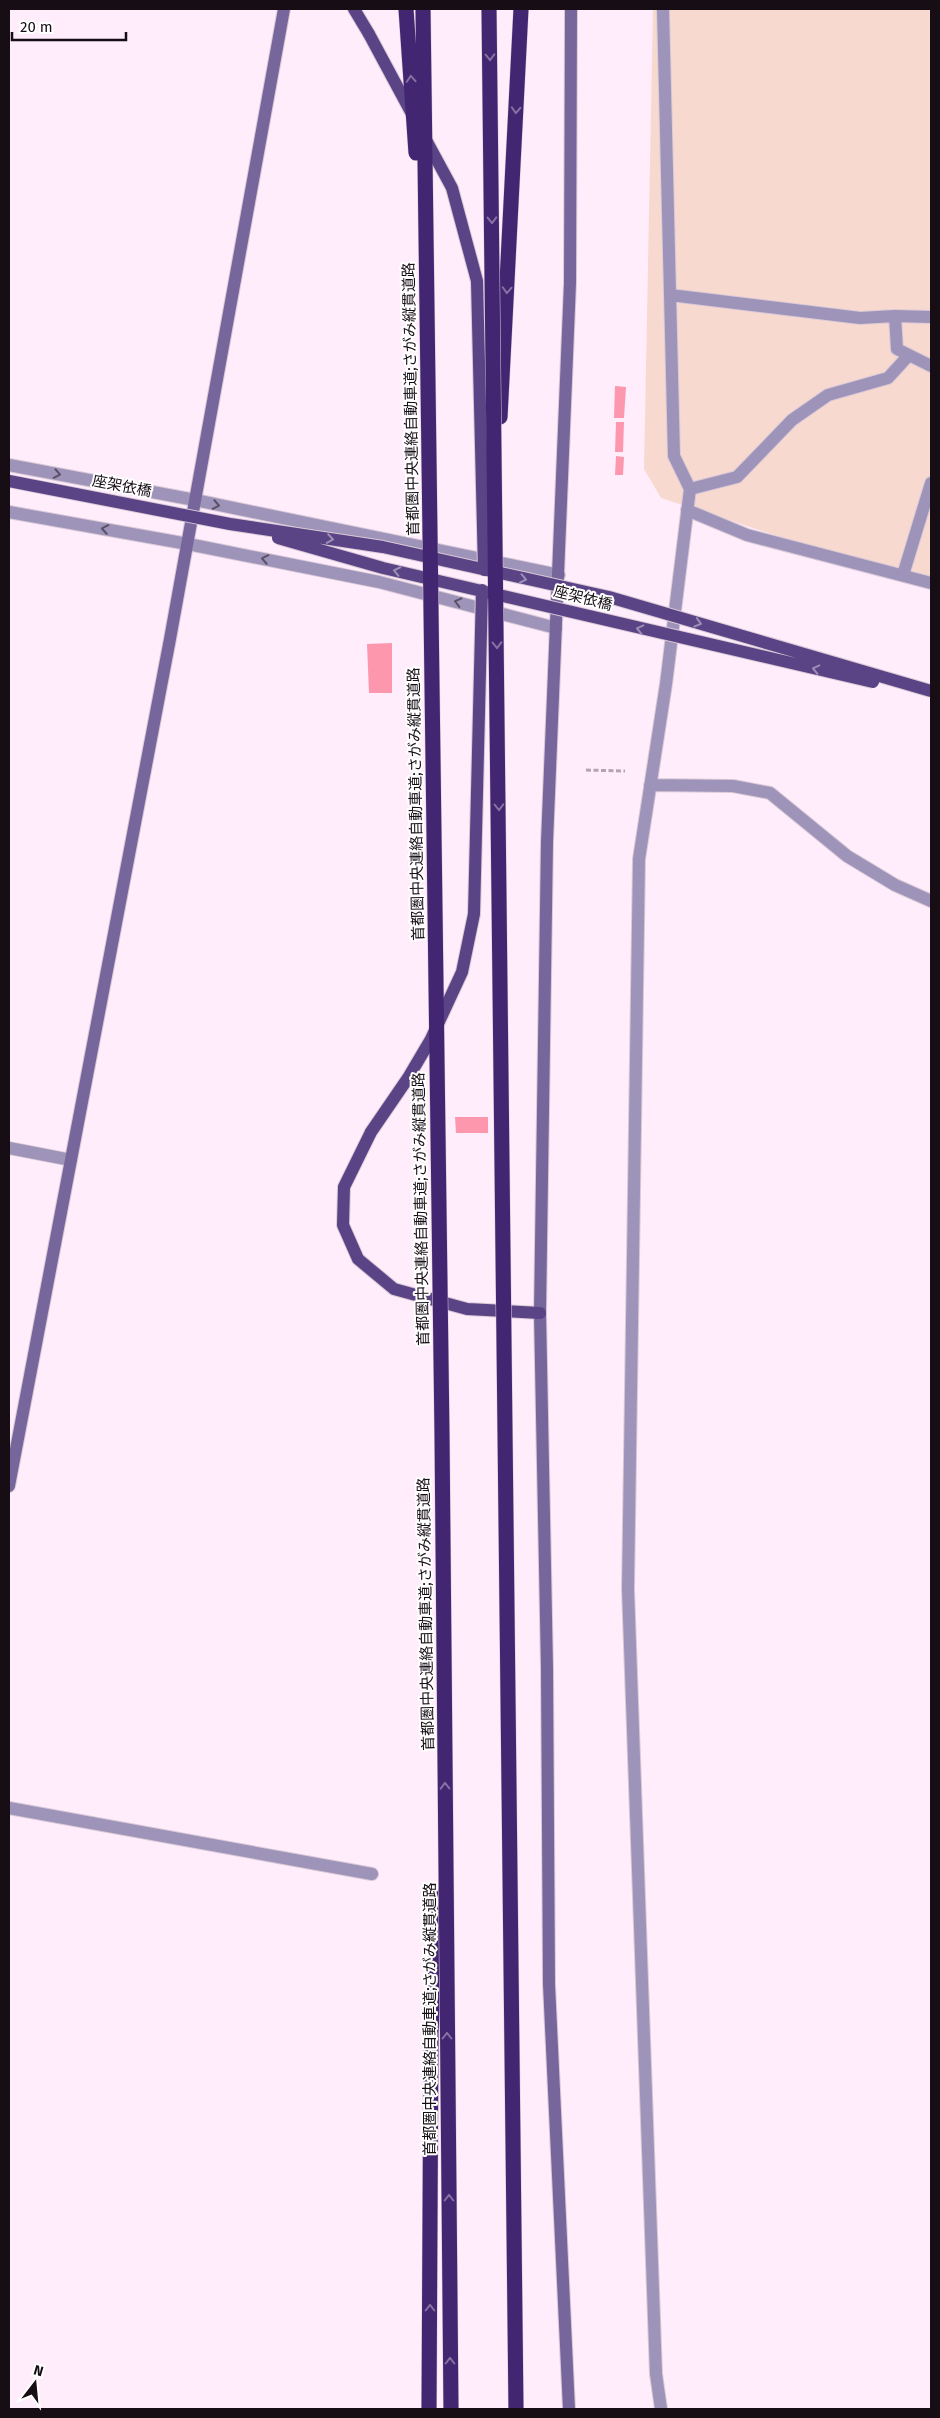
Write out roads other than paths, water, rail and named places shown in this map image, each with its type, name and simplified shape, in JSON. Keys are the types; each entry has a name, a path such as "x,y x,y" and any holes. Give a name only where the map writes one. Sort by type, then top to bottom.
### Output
{"highway":[{"path":"406,9 428,319"},
{"name":"首都圏中央連絡自動車道;さがみ縦貫道路","path":"423,9 446,1817 450,2409"},
{"path":"489,9 516,2409"},
{"path":"495,491 521,9"},
{"path":"429,2409 431,2031 446,1817"}],"main road":[{"path":"354,9 452,188 477,281 484,570"},
{"name":"座架依橋","path":"9,481 230,524 384,547 609,597 931,691"},
{"name":"座架依橋","path":"230,524 383,568 931,696"},
{"path":"482,590 474,914 462,972 431,1039 408,1078 371,1132 344,1186 343,1225 358,1258 394,1289 467,1309 540,1313"}],"street":[{"path":"9,1486 188,544 284,9"},
{"path":"569,2409 549,1984 547,1668 540,1313 547,842 570,284 571,9"},
{"path":"661,2409 656,2374 628,1589 639,859 666,684 690,489 674,456 663,9"},
{"path":"670,295 860,318 895,316 931,317"},
{"path":"895,316 897,349 931,366"},
{"path":"690,489 737,477 799,415 828,395 888,378 909,355"},
{"path":"9,465 195,500 559,575"},
{"path":"903,575 931,483"},
{"path":"687,510 746,535 931,583"},
{"path":"9,512 188,544 379,582 556,628"},
{"path":"650,785 733,786 770,794 847,856 895,885 931,902"},
{"path":"9,1148 71,1160"},
{"path":"9,1808 372,1874"}]}
